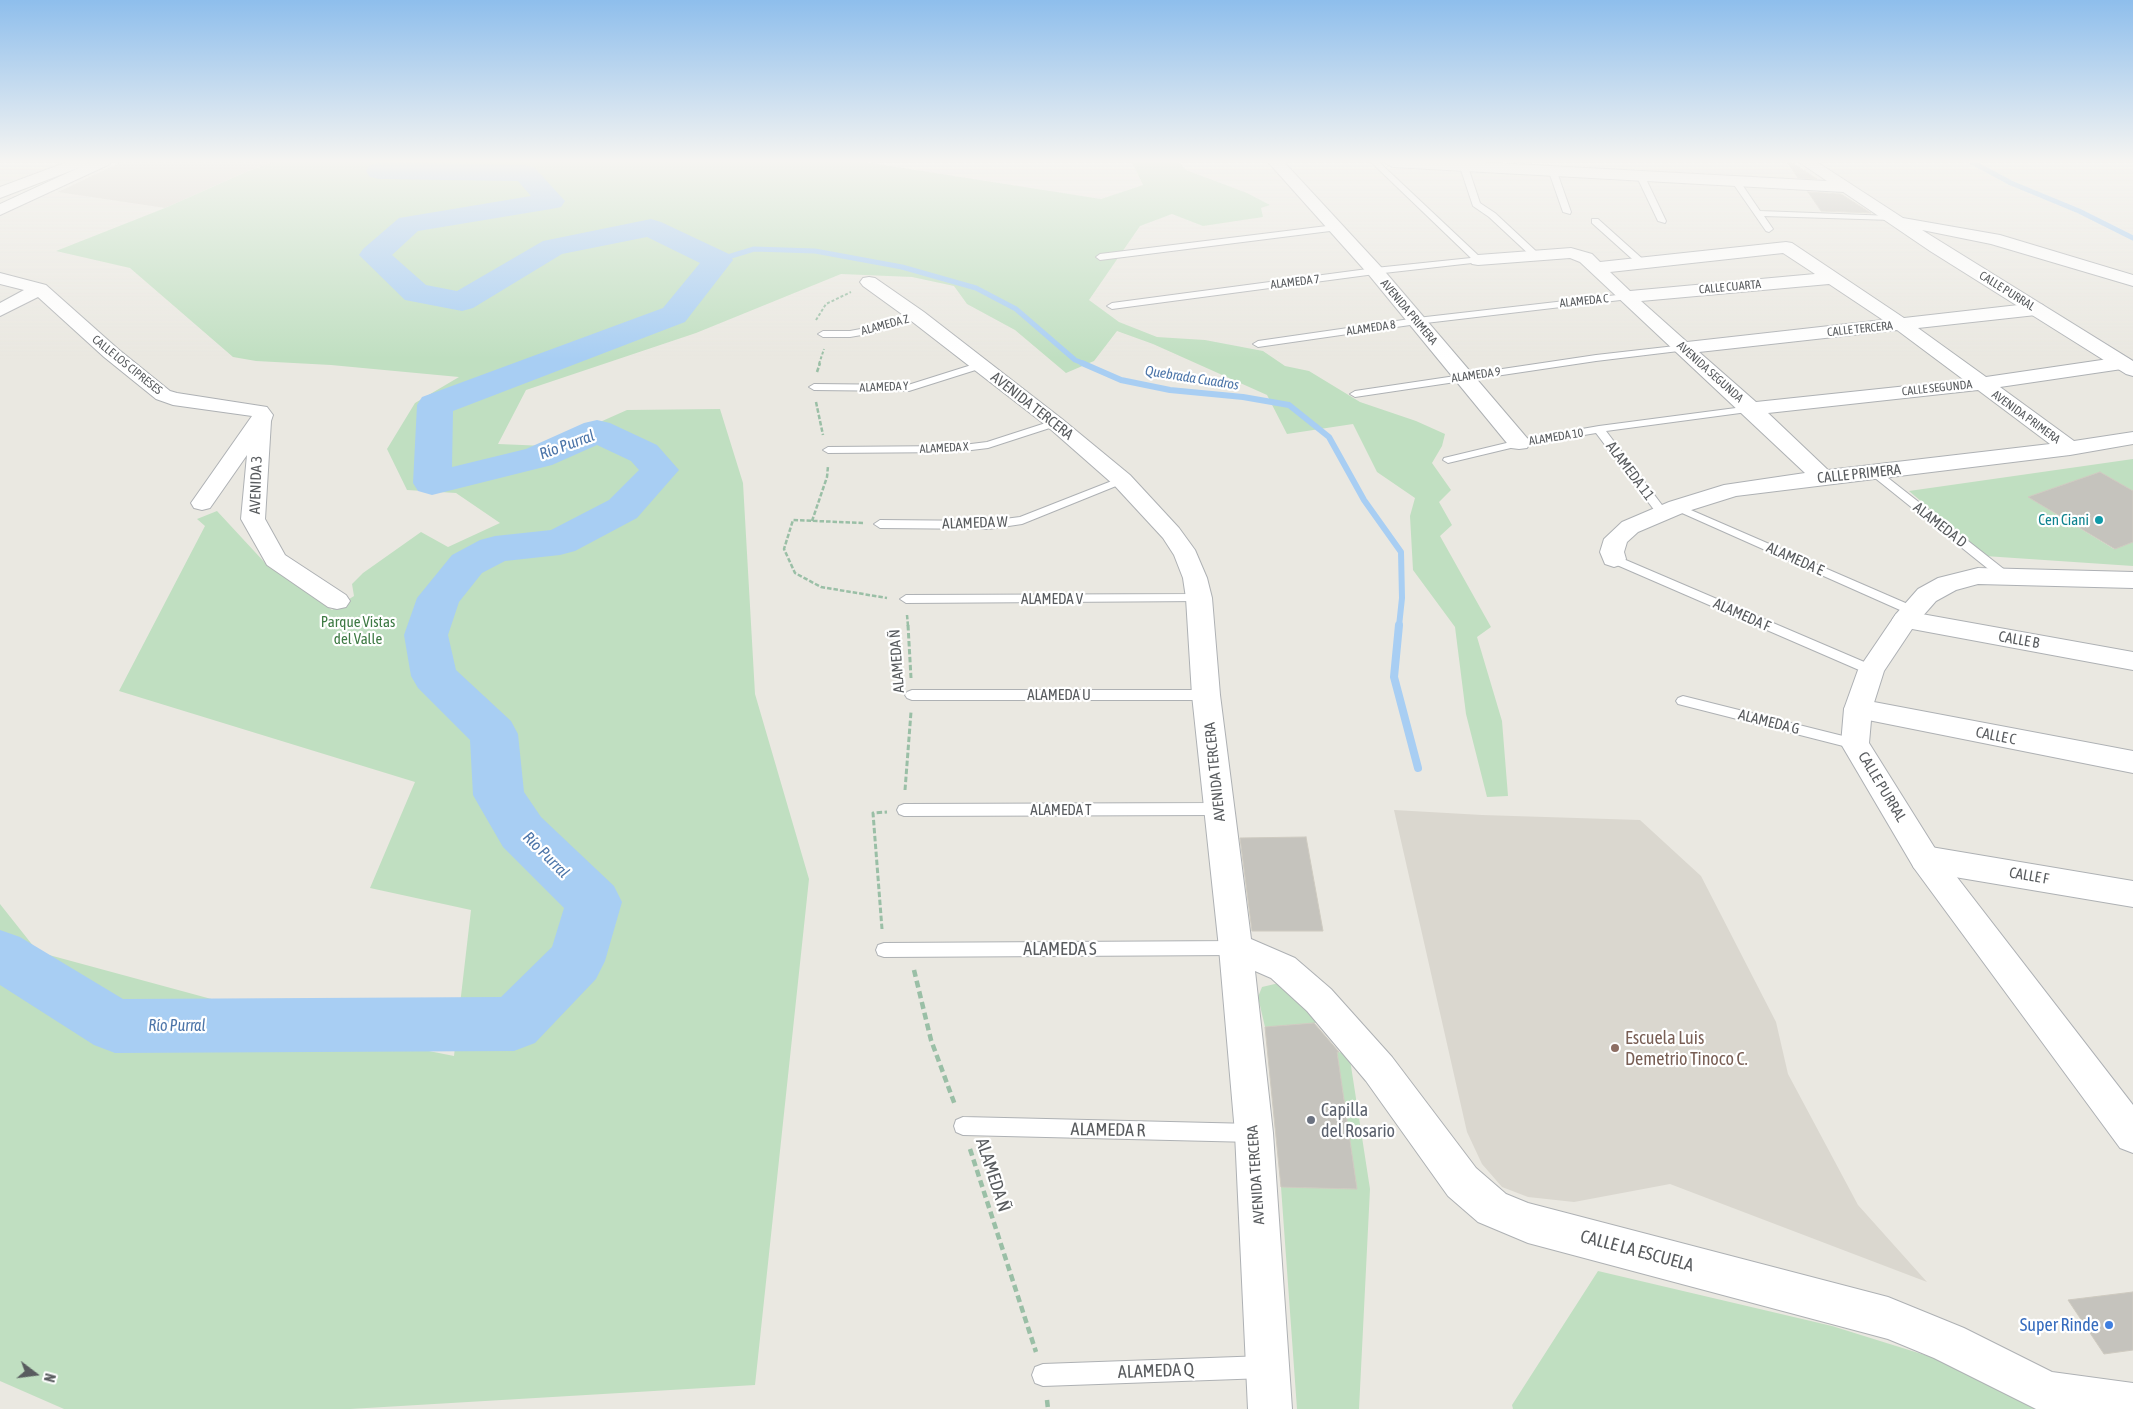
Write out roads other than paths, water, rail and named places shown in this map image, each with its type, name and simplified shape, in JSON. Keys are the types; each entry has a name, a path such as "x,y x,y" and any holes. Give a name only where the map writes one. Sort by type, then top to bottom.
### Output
{"street":[{"name":"AVENIDA PRIMERA","path":"1335,228 1375,271 1519,443"},
{"name":"CALLE PURRAL","path":"1907,228 2128,367"},
{"path":"1940,228 1994,239 2133,281"},
{"name":"AVENIDA PRIMERA","path":"1642,264 1786,248 1902,325 1980,384 2070,448"},
{"name":"AVENIDA SEGUNDA","path":"1478,260 1571,253 1586,258 1626,297 1751,409 1822,478"},
{"path":"1597,268 1642,264"},
{"name":"CALLE LOS CIPRESES","path":"0,278 40,289 111,353 164,395 173,399 260,412 263,415 260,421"},
{"name":"CALLE CUARTA","path":"1626,297 1833,278"},
{"name":"AVENIDA TERCERA","path":"869,282 917,316 1056,423 1122,480 1171,533 1181,548 1195,578 1199,598 1206,695 1236,948 1254,1133 1270,1409"},
{"path":"0,310 40,289"},
{"name":"CALLE TERCERA","path":"1684,348 2036,309"},
{"name":"CALLE SEGUNDA","path":"1751,409 2128,367"},
{"path":"202,503 260,421"},
{"name":"AVENIDA 3","path":"260,421 253,519 276,560 337,601"},
{"name":"CALLE PRIMERA","path":"1614,559 1612,552 1616,539 1630,527 1669,510 1732,490 2070,448 2133,438"},
{"name":"CALLE PURRAL","path":"2133,580 1978,576 1947,584 1927,595 1909,616 1871,670 1858,709 1855,744 1925,859 2133,1135"},
{"name":"CALLE B","path":"1909,616 2133,661"},
{"name":"CALLE C","path":"1858,709 2133,762"},
{"name":"CALLE F","path":"1925,859 2133,894"},
{"name":"CALLE LA ESCUELA","path":"1236,948 1283,968 1319,1000 1379,1069 1462,1182 1492,1208 1528,1223 1614,1244 1888,1318 1949,1343 2049,1393 2133,1405"}],"lane":[{"path":"1100,257 1335,228"},
{"path":"1444,228 1478,260"},
{"path":"1506,228 1535,255"},
{"path":"1602,228 1642,264"},
{"name":"ALAMEDA 7","path":"1112,306 1375,271 1478,260"},
{"name":"ALAMEDA C","path":"1543,306 1626,297"},
{"name":"ALAMEDA 8","path":"1258,344 1417,321 1543,306"},
{"name":"ALAMEDA Z","path":"823,334 850,334 873,330 917,316"},
{"name":"ALAMEDA 9","path":"1355,394 1596,358 1684,348"},
{"name":"ALAMEDA Y","path":"814,387 909,388 980,365"},
{"name":"ALAMEDA 10","path":"1448,460 1519,443 1751,409"},
{"name":"ALAMEDA X","path":"828,450 955,449 988,445 1056,423"},
{"name":"ALAMEDA 11","path":"1599,430 1669,510"},
{"name":"ALAMEDA D","path":"1874,472 2006,576"},
{"name":"ALAMEDA W","path":"880,524 989,525 1022,520 1122,480"},
{"name":"ALAMEDA E","path":"1669,510 1909,616"},
{"name":"ALAMEDA F","path":"1614,559 1871,670"},
{"name":"ALAMEDA V","path":"906,599 1199,598"},
{"name":"ALAMEDA U","path":"912,695 1206,695"},
{"name":"ALAMEDA G","path":"1683,702 1855,744"},
{"name":"ALAMEDA T","path":"904,810 1219,810"},
{"name":"ALAMEDA S","path":"884,950 1236,948"},
{"name":"ALAMEDA R","path":"963,1126 1254,1133"},
{"name":"ALAMEDA Q","path":"1043,1375 1268,1367"}],"waterway":[{"name":"Río Purral","path":"0,955 115,1026 514,1024 576,961 594,902 522,832 499,795 494,734 434,676 426,635 439,598 467,564 495,549 560,542 623,509 660,470 644,453 597,431 539,457 432,483 435,405 674,315 718,260 651,228 553,247 462,301 416,293 374,255 405,228"},
{"path":"2113,228 2133,238"},
{"name":"Quebrada Cuadros","path":"718,260 754,249 815,251 902,267 976,288 1016,309 1075,360 1085,364"},
{"name":"Quebrada Cuadros","path":"1082,363 1121,380 1170,390 1243,397 1289,405 1329,437 1364,500 1401,552 1402,598 1399,626"},
{"name":"Quebrada Cuadros","path":"1399,625 1394,677 1418,768"}],"place":[{"name":"Cen Ciani","path":"2099,520"},
{"name":"Escuela Luis Demetrio Tinoco C.","path":"1615,1048"},
{"name":"Capilla del Rosario","path":"1311,1120"},
{"name":"Super Rinde","path":"2109,1325"}],"park label":[{"name":"Parque Vistas del Valle","path":"358,630"}]}
